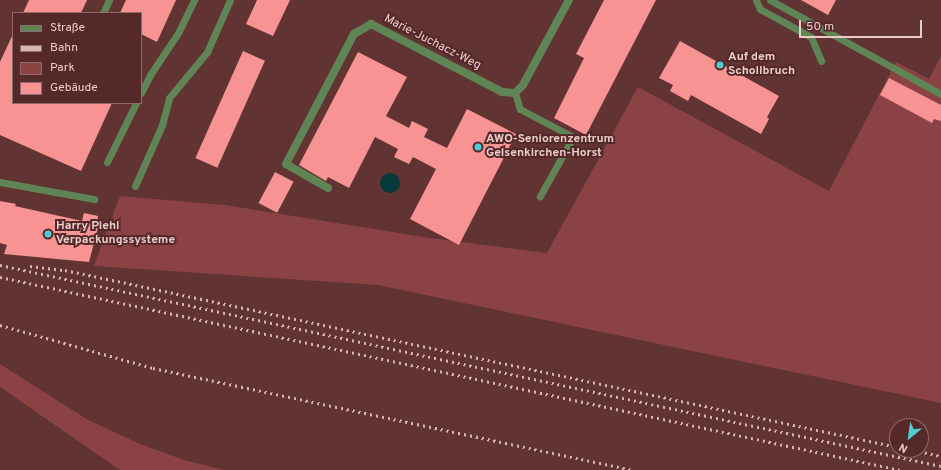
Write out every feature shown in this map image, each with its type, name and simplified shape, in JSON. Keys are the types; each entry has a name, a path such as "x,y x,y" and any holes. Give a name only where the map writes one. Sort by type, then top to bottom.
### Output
{"street":[{"path":"515,93 523,85 569,0"},
{"name":"Marie-Juchacz-Weg","path":"328,188 286,164 354,34 371,24 502,92 515,93"}],"lane":[{"path":"103,12 109,0"},
{"path":"142,91 150,75 178,33 194,0"},
{"path":"135,186 162,125 169,98 207,52 230,0"},
{"path":"756,0 760,9 811,37 821,61"},
{"path":"770,0 941,94"},
{"path":"515,93 520,109 573,137 540,196"},
{"path":"107,162 136,104"},
{"path":"0,182 94,199"}],"green space":[{"path":"941,56 941,403 378,285 94,266 120,196 225,205 430,238 547,253 638,87 829,191 896,62 929,79"},
{"path":"0,364 88,420 138,443 184,460 224,470 120,470 0,387"}],"water":[{"path":"390,173 397,176 400,183 397,190 390,193 383,190 380,183 383,176"}],"building":[{"path":"29,0 87,0 81,12 23,12"},
{"path":"126,0 176,0 157,42 142,34 142,12 120,12"},
{"path":"257,0 290,0 273,36 246,24"},
{"path":"604,0 656,0 586,135 554,118 584,58 576,54"},
{"path":"801,0 836,0 828,15"},
{"path":"12,36 12,104 112,104 81,171 0,135 0,62"},
{"path":"680,41 779,96 767,117 769,119 761,134 691,95 688,101 670,91 673,85 659,78"},
{"path":"243,51 265,61 217,168 195,158"},
{"name":"AWO-Seniorenzentrum Gelsenkirchen-Horst","path":"358,52 407,77 386,116 409,128 412,121 428,129 424,137 447,148 467,109 516,134 459,245 410,219 436,169 413,157 409,164 394,157 398,149 375,137 349,188 328,177 326,181 299,165"},
{"path":"889,78 941,105 941,121 934,119 932,123 880,95"},
{"path":"275,172 294,182 277,213 259,203"},
{"name":"Harry Piehl Verpackungssysteme","path":"0,201 16,204 15,206 82,221 84,213 98,216 97,224 99,224 89,262 4,254 7,245 0,243"}],"railway":[{"path":"0,265 941,466"},
{"path":"30,266 65,270 889,445"},
{"path":"0,277 900,470"},
{"path":"0,325 153,368 631,470"},
{"path":"929,453 941,456"}],"place":[{"name":"Auf dem Schollbruch","path":"720,65"},
{"name":"AWO-Seniorenzentrum Gelsenkirchen-Horst","path":"478,147"},
{"name":"Harry Piehl Verpackungssysteme","path":"48,234"}]}
